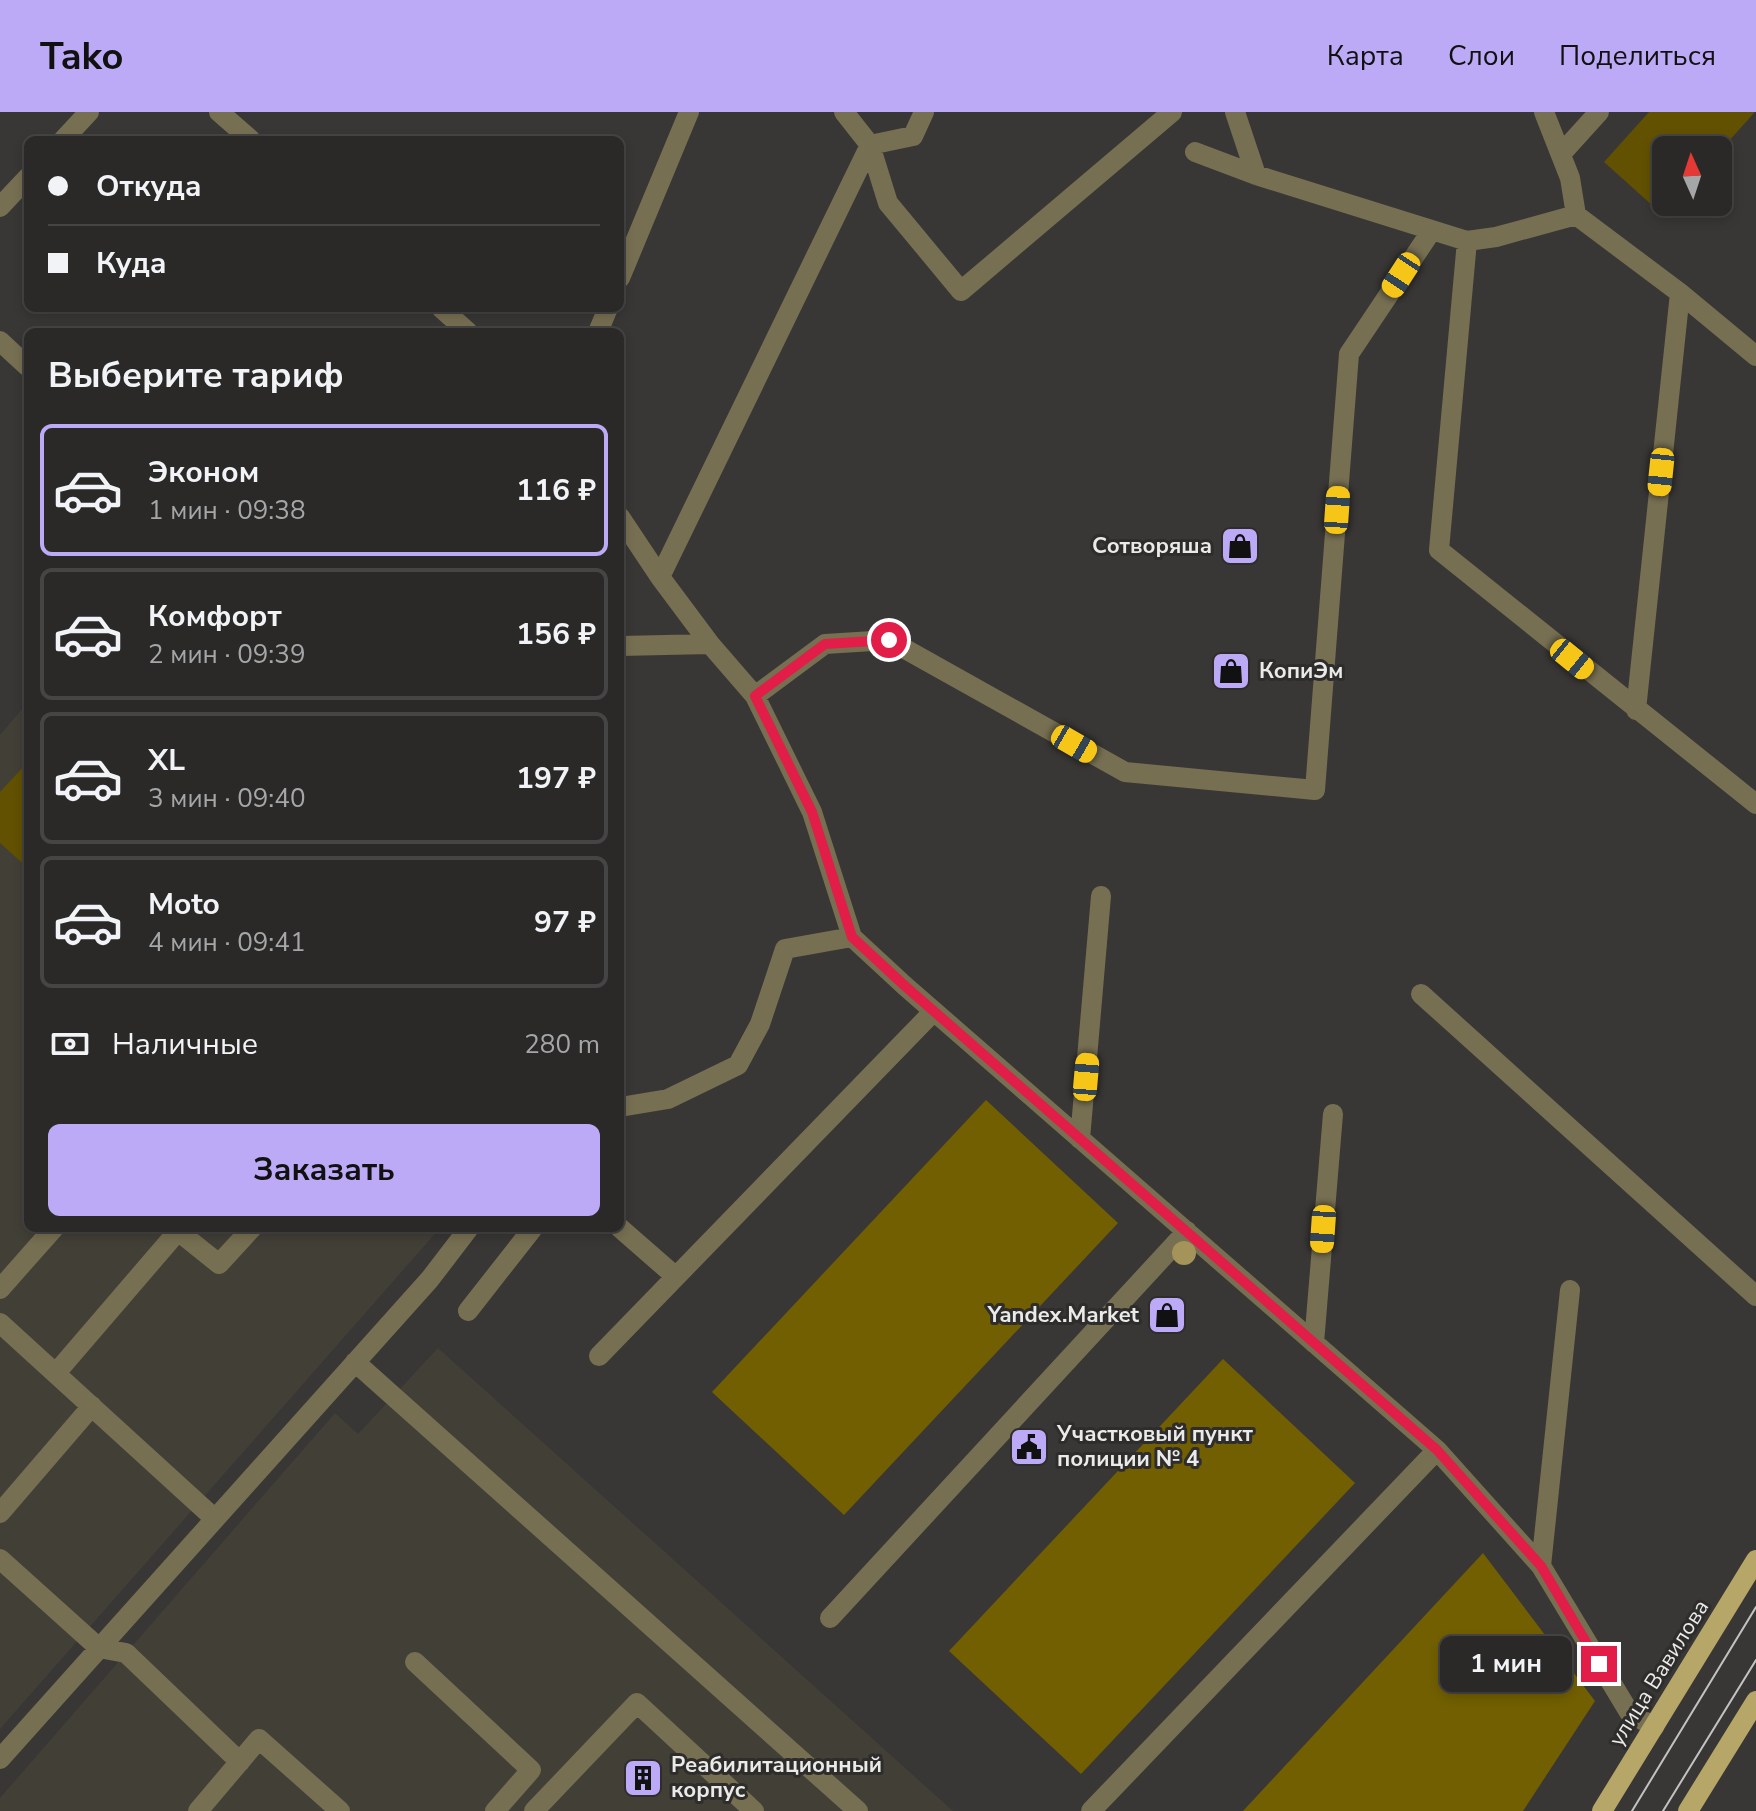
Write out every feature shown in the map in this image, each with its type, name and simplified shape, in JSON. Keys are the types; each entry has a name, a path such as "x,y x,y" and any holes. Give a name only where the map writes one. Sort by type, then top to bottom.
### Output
{"main road":[{"name":"улица Вавилова","path":"1602,1811 1756,1560"},
{"path":"1688,1811 1756,1701"}],"lane":[{"path":"67,136 89,112"},
{"path":"219,112 246,136"},
{"path":"624,268 689,112"},
{"path":"844,112 870,145 888,203 961,291 1172,112"},
{"path":"870,145 913,136 924,112"},
{"path":"1235,112 1256,175"},
{"path":"1544,112 1570,178 1576,215 1752,347"},
{"path":"1561,154 1599,112"},
{"path":"660,577 870,145"},
{"path":"1195,152 1256,175 1467,241 1496,237 1576,215"},
{"path":"0,207 24,181"},
{"path":"755,696 825,644 889,640 1125,772 1315,790 1349,354 1432,230"},
{"path":"1467,241 1439,550 1756,804"},
{"path":"1636,710 1680,293"},
{"path":"446,312 464,328"},
{"path":"0,341 24,363"},
{"path":"624,523 710,644 755,696 812,812 852,937 933,1012 1437,1450 1541,1566 1629,1712 1654,1727"},
{"path":"624,646 710,644"},
{"path":"1080,1139 1101,896"},
{"path":"624,1106 668,1099 738,1065 760,1024 785,949 852,937"},
{"path":"1421,994 1756,1296"},
{"path":"599,1356 933,1012"},
{"path":"1314,1343 1333,1114"},
{"path":"624,1231 675,1276"},
{"path":"830,1618 1187,1231"},
{"path":"0,1289 50,1232"},
{"path":"56,1373 177,1232"},
{"path":"179,1232 219,1264 248,1232"},
{"path":"0,1759 430,1279 466,1232"},
{"path":"468,1311 530,1232"},
{"path":"1541,1566 1570,1290"},
{"path":"0,1323 215,1519"},
{"path":"355,1362 858,1811"},
{"path":"0,1513 92,1406"},
{"path":"1091,1811 1437,1450"},
{"path":"0,1559 99,1648 126,1653 240,1762"},
{"path":"415,1662 531,1770 495,1811"},
{"path":"534,1811 637,1703 754,1811"},
{"path":"198,1811 259,1739 340,1811"}],"shaded area":[{"path":"1649,112 1755,112 1732,137 1652,136 1652,205 1604,162"},
{"path":"24,707 24,1232 436,1232 0,1729 0,735"},
{"path":"24,766 24,864 0,843 0,792"},
{"path":"986,1100 1118,1223 844,1515 712,1392"},
{"path":"438,1348 953,1811 0,1811 0,1798 335,1413 358,1434"},
{"path":"1223,1359 1355,1483 1081,1774 949,1651"},
{"path":"1483,1553 1595,1701 1523,1811 1243,1811"}],"tram line":[{"path":"1632,1811 1756,1607"},
{"path":"1663,1811 1756,1660"}],"place":[{"name":"Сотворяша","path":"1240,546"},
{"name":"КопиЭм","path":"1231,671"},
{"name":"Yandex.Market","path":"1167,1315"},
{"name":"Участковый пункт полиции № 4","path":"1029,1447"},
{"name":"Реабилитационный корпус","path":"643,1778"}],"route":[{"path":"889,640 825,644 755,696 812,812 852,937 1437,1450 1541,1566 1599,1664"}]}
